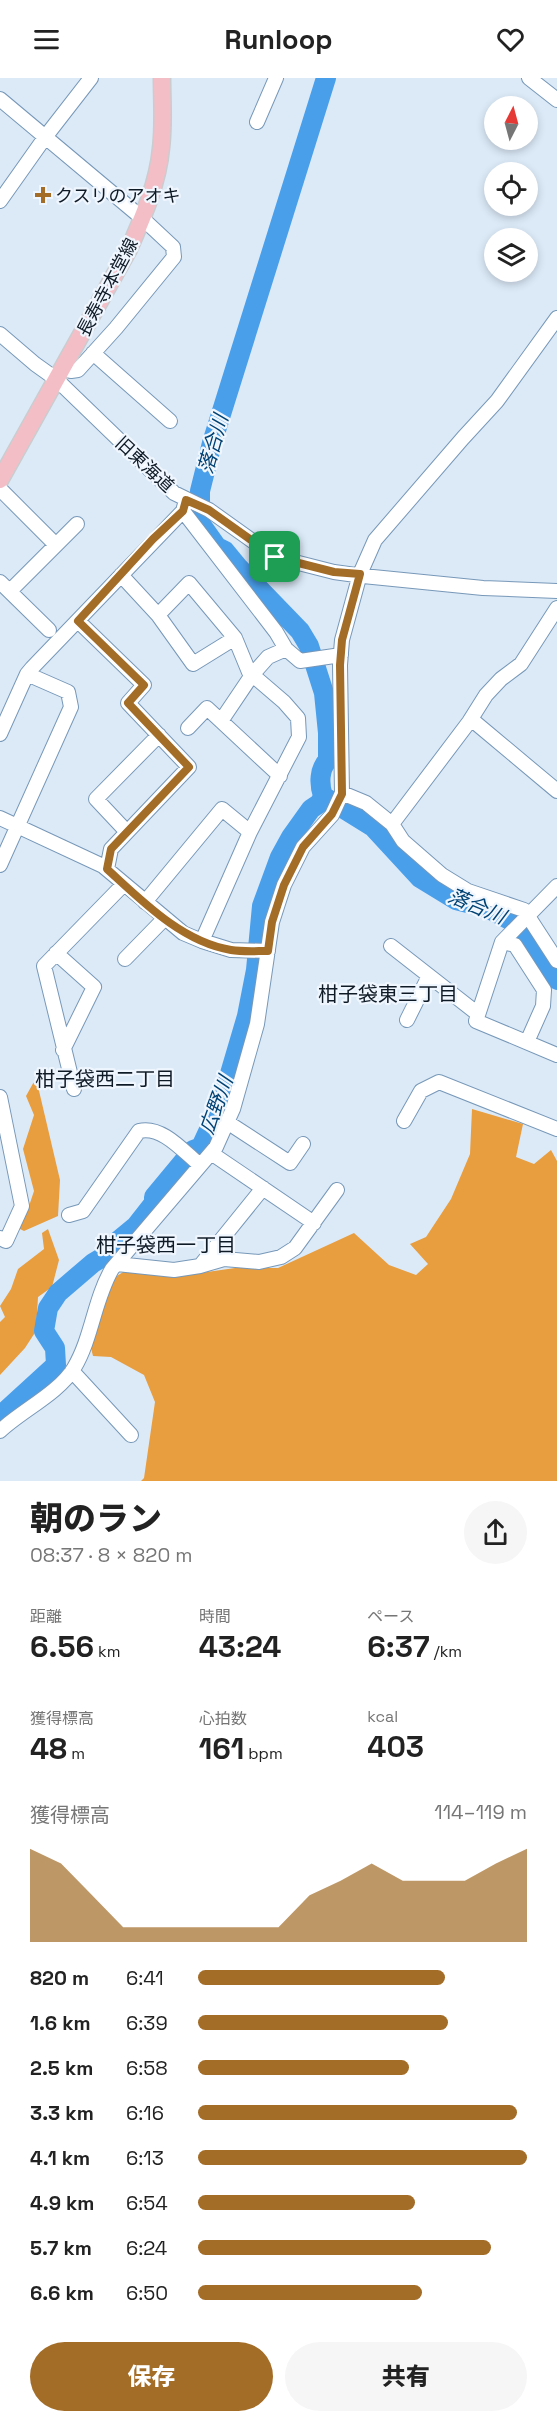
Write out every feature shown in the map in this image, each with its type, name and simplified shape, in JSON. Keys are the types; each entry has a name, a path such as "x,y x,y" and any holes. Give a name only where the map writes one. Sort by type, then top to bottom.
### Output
{"main road":[{"name":"長寿寺本堂線","path":"0,480 129,249 142,218 161,150 162,78"}],"street":[{"path":"0,201 91,78"},
{"path":"257,122 276,78"},
{"path":"529,78 557,100"},
{"path":"0,99 142,218 173,247 174,257 78,370 60,373"},
{"path":"0,1431 60,1384 72,1371 83,1347 103,1284 117,1264 211,1153 227,1122 233,1109 257,1024 272,922 284,885 303,847 332,814 342,794 342,640 360,574 375,540 497,401 557,318"},
{"name":"旧東海道","path":"0,334 35,364 60,373 156,476 187,504 209,510 275,557 334,572 483,588 557,591"},
{"path":"93,353 170,421"},
{"path":"0,489 56,545"},
{"path":"0,734 27,674 187,504 286,649 300,661 341,655"},
{"path":"49,630 5,587 56,545 76,524"},
{"path":"121,575 158,615 193,664 235,638"},
{"path":"158,615 189,583 235,638 249,672 284,702 298,718 299,738 250,832 202,941"},
{"path":"392,824 471,719 486,695 501,679 521,664 557,608"},
{"path":"78,621 144,685 128,703 189,767 111,849 107,869"},
{"path":"220,721 252,675 268,657 286,649"},
{"path":"0,864 71,707 68,692 27,674"},
{"path":"188,728 207,708 280,776"},
{"path":"471,719 557,791"},
{"path":"127,832 96,799 159,735"},
{"path":"342,794 366,802 392,824 403,841 442,875 468,891 524,910 557,961"},
{"path":"145,902 222,809 250,832"},
{"path":"0,818 107,869 123,885 183,933 231,950 268,951"},
{"path":"74,1089 44,966 123,885"},
{"path":"557,886 502,942 476,1021 557,1055"},
{"path":"125,959 165,918"},
{"path":"502,942 515,945 544,990 543,1006 526,1042"},
{"path":"391,946 478,1014"},
{"path":"56,953 94,987 63,1050"},
{"path":"407,1020 429,976"},
{"path":"404,1121 421,1091 439,1082 557,1129"},
{"path":"0,1097 2,1123 22,1206 2,1244"},
{"path":"227,1122 290,1163 303,1144"},
{"path":"69,1215 83,1211 139,1131 148,1129 166,1137 200,1165"},
{"path":"211,1153 314,1223"},
{"path":"200,1266 263,1188"},
{"path":"117,1264 174,1270 224,1259 259,1262 282,1257 295,1248 337,1190"},
{"path":"72,1371 131,1435"}],"shaded area":[{"path":"36,1078 60,1180 58,1216 24,1231 18,1228 34,1191 23,1149 34,1115 26,1096"},
{"path":"472,1109 523,1124 516,1157 534,1164 551,1150 557,1161 557,1481 141,1481 144,1478 155,1402 144,1375 111,1357 93,1356 90,1344 112,1279 128,1269 186,1275 235,1268 278,1268 354,1233 389,1265 416,1275 428,1264 410,1244 426,1237 451,1199 470,1154"},
{"path":"48,1229 59,1260 52,1287 38,1297 36,1331 25,1348 0,1375 0,1322 5,1317 0,1306 11,1289 18,1269 44,1249 42,1233"}],"waterway":[{"name":"落合川","path":"326,78 212,443 200,491 200,523 217,547 225,551 300,631 309,646 324,693 328,733 328,760 321,777 323,796 373,827 420,878 456,900 487,908 517,924 557,980"},
{"name":"広野川","path":"0,1416 56,1365 55,1348 44,1331 48,1308 58,1293 93,1263 113,1251 119,1240 136,1226 154,1203 154,1197 193,1150 201,1147 221,1104 247,1016 256,970 262,906 280,857 291,837 311,809 320,803 323,796"}],"place":[{"name":"クスリのアオキ","path":"43,195"}],"district":[{"name":"柑子袋東三丁目","path":"388,994"},
{"name":"柑子袋西二丁目","path":"105,1079"},
{"name":"柑子袋西一丁目","path":"166,1245"}],"route":[{"path":"186,500 209,510 275,557 334,572 360,574 342,640 340,665 342,794 332,814 303,847 284,885 272,922 268,951 231,950 183,933 123,885 107,869 111,849 189,767 128,703 144,685 78,621 153,539 183,511 186,500"}]}
